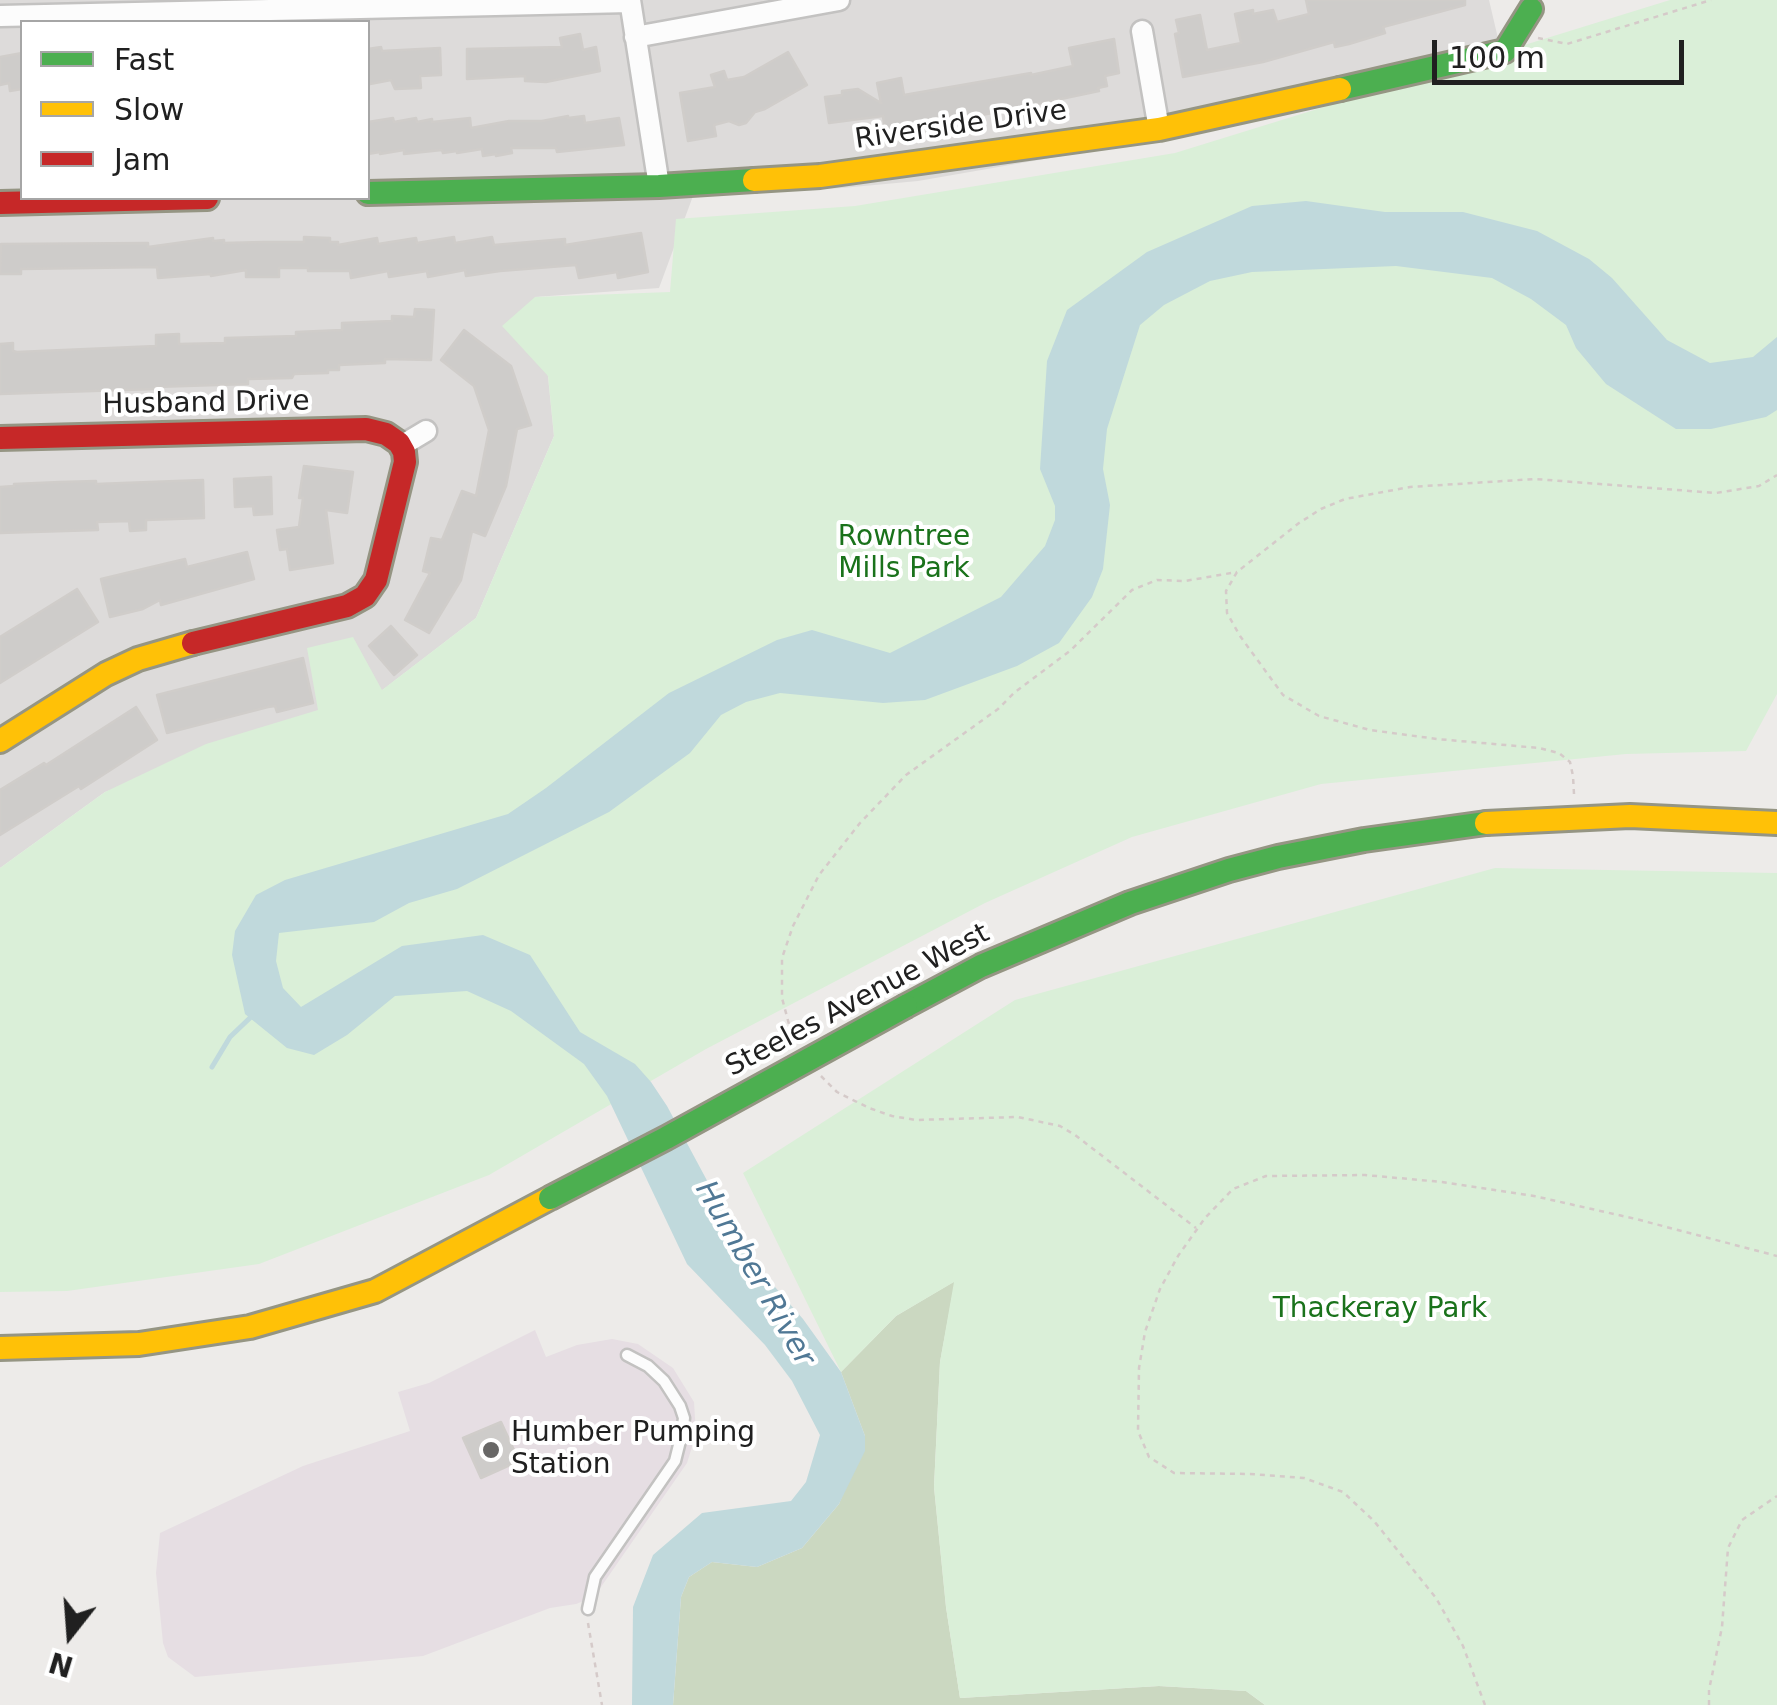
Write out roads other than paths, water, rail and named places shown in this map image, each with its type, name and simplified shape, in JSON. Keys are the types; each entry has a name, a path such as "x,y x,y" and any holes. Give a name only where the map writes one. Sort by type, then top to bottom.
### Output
{"street":[{"path":"636,37 839,0"},
{"path":"0,16 630,1 659,186"},
{"name":"Riverside Drive","path":"370,194 659,186 820,176 1159,129 1495,55 1504,51 1531,9"},
{"path":"1142,31 1159,129"},
{"path":"0,203 124,200"},
{"name":"Husband Drive","path":"0,438 366,430 386,434 402,449"},
{"path":"0,741 106,674 138,659 347,606 365,596 376,580 381,562 406,462 402,449 426,431"},
{"name":"Steeles Avenue West","path":"0,1348 139,1344 250,1328 376,1291 981,966 1130,903 1229,870 1407,833 1504,821 1680,817 1777,823"}],"lane":[{"path":"588,1610 595,1578 675,1461 682,1433 684,1418 680,1406 664,1382 648,1366 627,1355"}],"water":[{"name":"Humber River","path":"1306,201 1385,212 1463,212 1537,231 1589,259 1612,278 1667,340 1710,363 1753,357 1777,337 1777,410 1766,417 1711,429 1676,429 1606,384 1576,348 1566,325 1531,299 1492,278 1396,266 1252,272 1210,281 1164,305 1140,325 1107,429 1103,469 1110,505 1103,569 1092,597 1059,643 1017,666 925,700 883,703 780,693 746,702 721,715 690,753 609,812 457,889 409,903 374,922 279,933 276,961 283,988 301,1007 402,946 483,935 530,955 580,1032 635,1064 651,1082 747,1255 803,1319 841,1372 865,1436 865,1451 839,1504 802,1548 757,1567 712,1562 689,1577 681,1597 673,1705 632,1705 633,1607 653,1555 702,1513 791,1501 806,1482 820,1435 792,1381 765,1345 687,1264 607,1096 584,1064 511,1011 467,991 395,996 347,1035 314,1055 287,1048 245,1014 232,955 235,931 256,895 285,880 508,814 669,693 777,640 812,630 890,653 1001,597 1045,546 1055,520 1055,506 1040,469 1047,361 1067,310 1147,252 1252,206"}],"waterway":[{"path":"212,1067 230,1037 253,1015"}],"place":[{"name":"Humber Pumping Station","path":"491,1450"}],"park label":[{"name":"Rowntree Mills Park","path":"904,554"},
{"name":"Thackeray Park","path":"1380,1310"}]}
